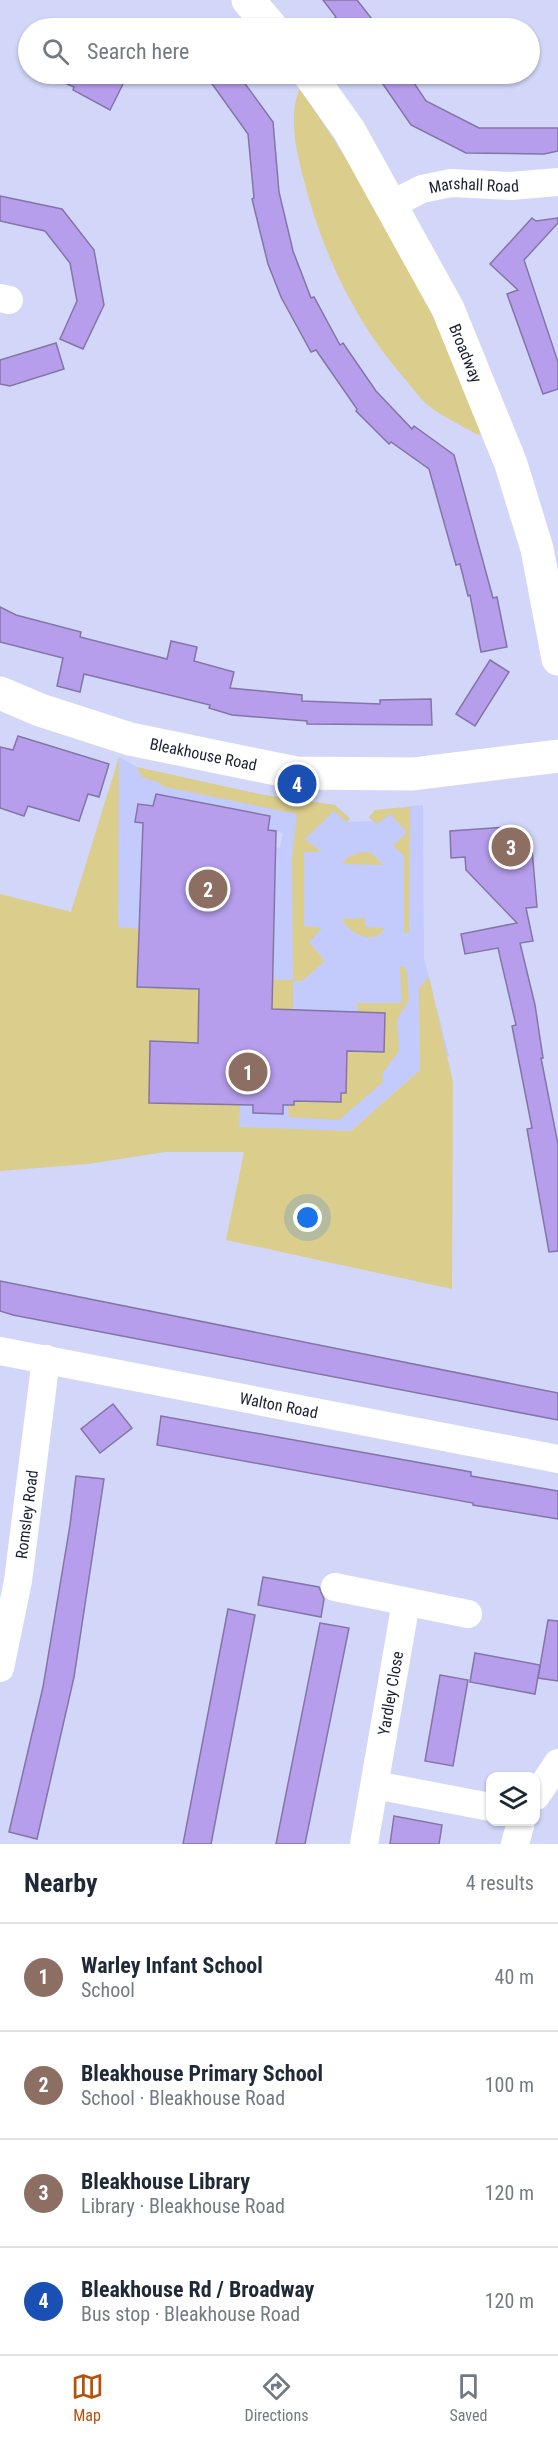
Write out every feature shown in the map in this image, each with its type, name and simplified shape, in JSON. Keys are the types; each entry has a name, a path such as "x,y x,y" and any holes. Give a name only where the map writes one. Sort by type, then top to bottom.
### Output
{"street":[{"path":"248,0 263,18"},
{"name":"Broadway","path":"316,84 349,130 392,204 448,309 512,464 537,549 558,659"},
{"name":"Marshall Road","path":"392,204 422,189 451,183 511,186 558,182"},
{"name":"Bleakhouse Road","path":"0,693 40,710 130,739 296,773 413,774 558,756"},
{"name":"Walton Road","path":"0,1351 558,1459"},
{"name":"Romsley Road","path":"0,1668 18,1581 46,1359"},
{"path":"335,1587 468,1614"},
{"name":"Yardley Close","path":"364,1844 406,1602"},
{"path":"540,1790 558,1763"},
{"path":"375,1785 486,1806"},
{"path":"515,1844 520,1826"}],"shaded area":[{"path":"300,88 376,204 443,333 485,435 476,434 440,414 426,403 387,357 355,309 330,259 303,177 294,121 296,99"},
{"path":"119,757 137,767 167,776 264,795 335,805 350,819 347,822 372,821 369,817 375,810 423,805 424,958 449,1056 414,1075 351,1131 151,1126 0,895 71,912","holes":["153,806 283,833 280,848 276,847 273,980 240,979 238,990 137,987 143,823 135,822","199,1007 385,1013 384,1052 347,1051 346,1093 341,1093 340,1102 324,1102 324,1096 294,1095 294,1105 283,1105 283,1114 253,1105 149,1103 151,1042 198,1043"]},
{"path":"119,757 118,927 139,929 240,979 293,980 292,857 297,814 161,786 161,783 142,777 137,767 264,795 335,805 350,819 346,822 334,811 305,839 322,852 304,852 304,926 322,928 309,942 325,961 302,981 293,981 293,1010 199,1007 198,1043 151,1042 149,1102 240,1105 239,1127 351,1131 420,1070 419,988 429,977 453,1082 452,1289 226,1240 244,1152 165,1152 88,1164 0,1171 0,894 71,912"},
{"path":"410,807 409,932 404,934 404,856 393,846 407,832 390,814 377,824 369,817 375,810"},
{"path":"361,852 372,853 383,865 342,864 348,857"},
{"path":"365,918 365,927 384,928 380,934 375,937 362,936 350,929 342,919"},
{"path":"400,966 404,966 407,973 409,1000 397,1020 399,1051 382,1074 383,1082 339,1120 289,1117 288,1105 294,1105 294,1095 324,1096 324,1102 340,1102 341,1093 346,1093 347,1051 384,1052 385,1013 358,1012 357,1003 402,1003"}],"building":[{"path":"323,0 357,0 371,18 335,18"},
{"path":"67,84 123,84 110,110 73,90 74,87"},
{"path":"212,84 245,84 273,122 279,192 293,251 311,298 314,297 340,345 343,343 376,391 412,429 414,426 454,455 493,598 497,597 507,647 481,652 470,595 468,596 460,564 456,565 429,469 391,442 389,444 356,411 357,409 316,350 311,352 281,297 268,264 252,199 254,198 248,134"},
{"path":"383,84 415,84 426,101 479,128 558,128 558,151 544,154 466,153 411,125"},
{"path":"0,196 62,209 94,250 104,305 83,349 60,339 77,301 70,263 45,231 0,221"},
{"path":"532,218 536,221 558,218 558,223 524,260 558,362 558,389 543,394 507,294 518,290 490,264"},
{"path":"56,343 64,369 10,386 0,384 0,360"},
{"path":"0,607 16,615 81,632 80,637 167,659 171,641 197,647 194,661 234,672 230,688 302,695 302,701 380,704 380,700 431,699 432,725 307,724 307,721 232,715 209,708 210,705 84,674 80,692 57,686 63,658 0,642"},
{"path":"490,660 509,672 475,726 456,714"},
{"path":"18,736 109,764 99,797 88,794 79,821 28,806 24,816 0,808 0,747 13,750"},
{"path":"156,794 270,816 268,830 276,831 272,1009 385,1013 384,1052 347,1051 346,1093 341,1093 341,1102 294,1101 294,1105 283,1105 283,1114 253,1113 253,1105 149,1103 150,1041 198,1043 199,989 137,987 143,823 135,822 138,804 153,806"},
{"path":"507,827 532,849 537,907 526,908 533,941 520,943 535,1005 543,1058 541,1058 558,1144 558,1251 549,1252 527,1129 532,1128 512,1026 516,1025 498,948 465,954 461,934 517,923 466,870 465,857 451,858 450,831"},
{"path":"0,1281 558,1393 558,1420 13,1315 0,1311"},
{"path":"113,1404 132,1428 100,1453 81,1429"},
{"path":"161,1416 471,1472 471,1476 558,1491 558,1519 157,1445"},
{"path":"76,1476 104,1479 74,1677 37,1839 9,1832 43,1687"},
{"path":"263,1577 319,1587 324,1599 321,1617 258,1605"},
{"path":"228,1609 255,1615 211,1844 183,1844"},
{"path":"548,1620 558,1621 558,1681 538,1678"},
{"path":"320,1623 349,1628 305,1844 276,1844"},
{"path":"475,1653 540,1665 535,1694 470,1682"},
{"path":"440,1675 468,1680 453,1766 425,1761"},
{"path":"394,1816 442,1825 439,1844 390,1844"}],"place":[{"name":"Bleakhouse Rd / Broadway","path":"297,784"},
{"name":"Bleakhouse Library","path":"511,847"},
{"name":"Bleakhouse Primary School","path":"208,889"},
{"name":"Warley Infant School","path":"248,1072"}]}
